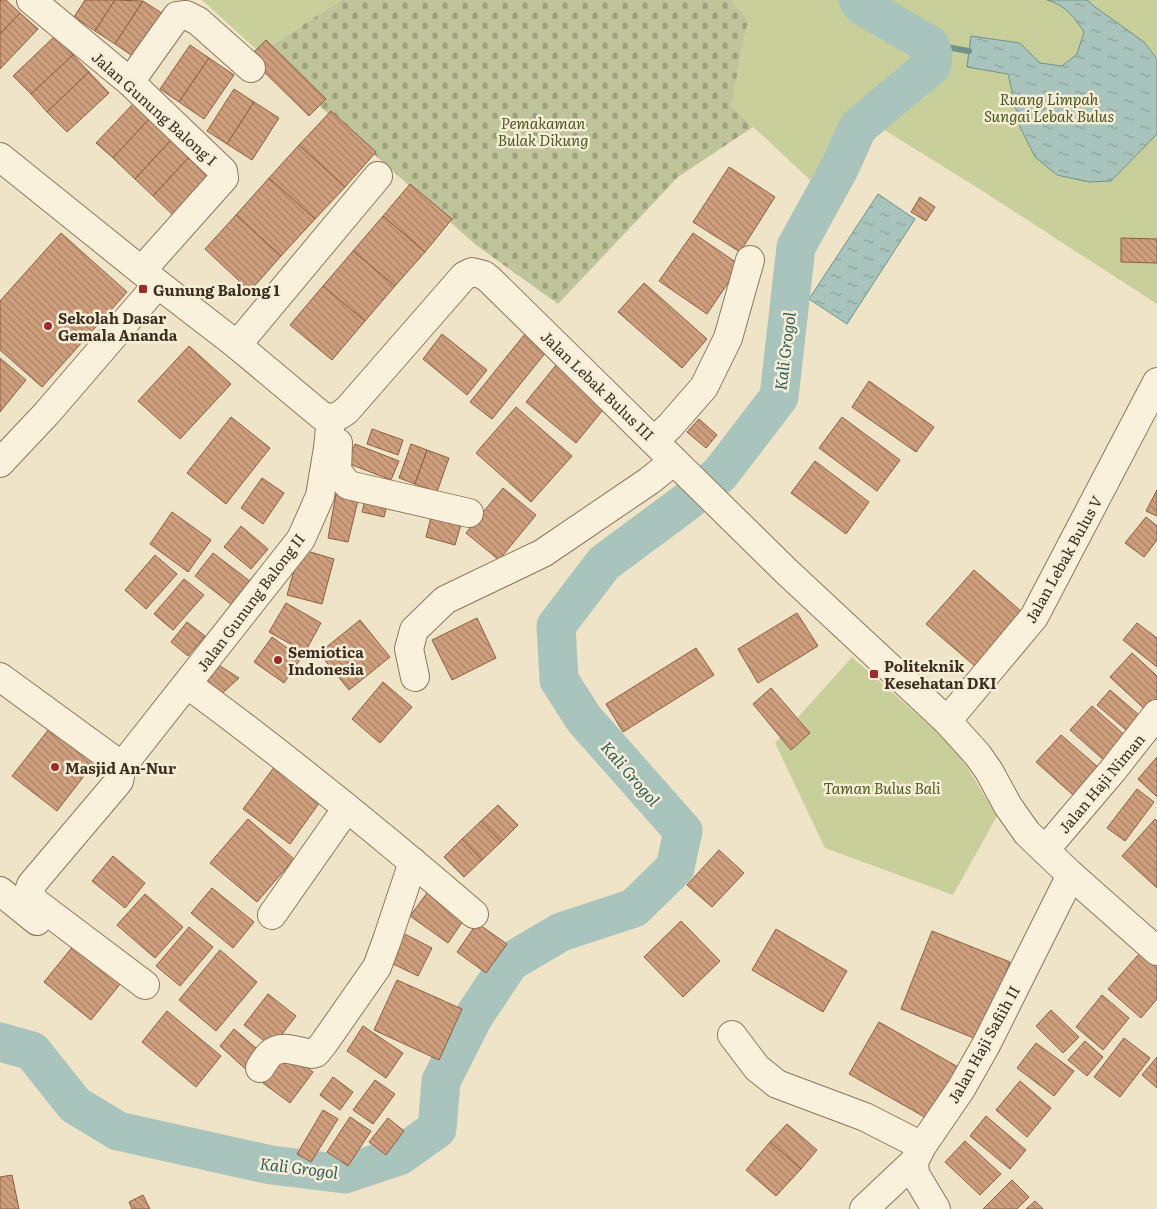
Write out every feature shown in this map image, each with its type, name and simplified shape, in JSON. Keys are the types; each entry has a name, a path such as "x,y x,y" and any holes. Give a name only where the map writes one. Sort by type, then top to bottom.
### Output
{"street":[{"name":"Jalan Gunung Balong I","path":"0,463 47,413 224,178 223,170 130,82 31,0"},
{"path":"130,82 177,16 186,15 198,21 251,68"},
{"path":"0,157 237,345 322,416 335,417 337,471 348,485 469,513"},
{"path":"237,345 378,176"},
{"path":"654,441 670,426 704,387 728,338 750,260"},
{"name":"Jalan Lebak Bulus III","path":"335,417 347,410 464,276 472,272 484,276 793,578 947,721 989,771 1008,806 1027,834 1157,950"},
{"name":"Jalan Lebak Bulus V","path":"947,721 1034,617 1157,382"},
{"name":"Jalan Gunung Balong II","path":"145,985 35,902 29,891 119,781 122,766 301,539 320,496 335,417"},
{"path":"415,677 409,649 414,630 445,600 543,553 649,480 680,466"},
{"path":"0,677 122,766"},
{"path":"187,684 347,808 474,914"},
{"name":"Jalan Haji Niman","path":"1045,850 1113,770 1157,714"},
{"path":"272,915 347,808"},
{"path":"260,1068 270,1054 277,1049 286,1048 312,1054 324,1043 376,967 413,862"},
{"name":"Jalan Haji Safiih II","path":"864,1209 918,1154 961,1089 986,1044 1071,875"},
{"path":"0,891 38,921"},
{"path":"732,1035 757,1068 777,1084 865,1117 918,1154 915,1174 936,1209"}],"green space":[{"path":"202,0 341,0 260,53"},
{"name":"Pemakaman Bulak Dikung","path":"341,0 731,0 748,19 731,106 753,127 678,177 558,304 476,245 260,53"},
{"name":"Ruang Limpah Sungai Lebak Bulus","path":"731,0 1157,0 1157,304 981,190 857,113 810,180 731,106 748,19"},
{"name":"Taman Bulus Bali","path":"852,657 955,748 997,816 953,895 825,848 775,743"}],"water":[{"path":"1047,0 1087,0 1144,42 1157,59 1157,134 1111,181 1089,182 1057,175 1035,157 1020,127 1008,74 967,67 971,36 1020,43 1040,63 1062,66 1077,54 1084,32 1068,12 1059,5"},
{"path":"878,194 915,219 847,324 809,299"}],"building":[{"path":"0,0 6,0 20,13 0,34"},
{"path":"85,0 115,0 95,31 74,17"},
{"path":"115,0 143,1 115,44 95,31"},
{"path":"143,1 168,17 140,61 115,44"},
{"path":"20,13 38,29 0,69 0,34"},
{"path":"55,36 73,55 31,94 13,76"},
{"path":"266,40 326,99 309,116 249,57"},
{"path":"190,45 209,58 179,102 160,89"},
{"path":"73,55 89,72 47,112 31,94"},
{"path":"209,58 234,75 204,119 179,102"},
{"path":"89,72 109,93 67,132 47,112"},
{"path":"234,89 254,102 227,144 207,131"},
{"path":"254,102 279,118 252,160 227,144"},
{"path":"134,103 150,118 113,158 96,143"},
{"path":"331,111 376,152 345,187 299,145"},
{"path":"150,118 172,139 135,179 113,158"},
{"path":"172,139 190,156 153,196 135,179"},
{"path":"299,145 345,187 315,219 269,178"},
{"path":"190,156 214,179 176,218 153,196"},
{"path":"729,167 775,197 740,252 693,222"},
{"path":"269,178 315,219 281,256 236,215"},
{"path":"410,184 452,219 425,252 383,216"},
{"path":"920,197 935,207 926,221 911,212"},
{"path":"236,215 281,256 250,291 205,249"},
{"path":"383,216 425,252 395,286 353,251"},
{"name":"Sekolah Dasar Gemala Ananda","path":"61,233 127,292 42,387 0,350 0,301"},
{"path":"693,233 740,265 707,314 659,281"},
{"path":"1121,238 1157,239 1157,263 1121,262"},
{"path":"353,251 395,286 365,321 323,286"},
{"path":"644,283 707,339 682,368 618,312"},
{"path":"323,286 365,321 332,360 290,325"},
{"path":"529,329 551,346 492,419 470,402"},
{"path":"442,334 487,370 467,395 423,359"},
{"path":"189,346 231,384 180,439 138,401"},
{"path":"0,358 26,380 0,412"},
{"path":"561,359 611,400 576,443 526,402"},
{"path":"869,381 934,427 916,452 852,407"},
{"path":"516,407 572,456 531,502 476,453"},
{"path":"231,417 270,448 226,504 187,473"},
{"path":"842,417 900,460 877,491 819,448"},
{"path":"699,419 717,435 706,448 687,432"},
{"path":"372,429 403,440 398,455 367,444"},
{"path":"355,444 399,461 391,480 347,463"},
{"path":"411,444 427,450 415,484 399,478"},
{"path":"427,450 449,458 437,492 415,484"},
{"path":"815,461 869,502 846,534 791,493"},
{"path":"262,478 284,493 263,524 241,508"},
{"path":"338,483 360,492 348,542 328,538"},
{"path":"503,488 536,515 499,560 466,533"},
{"path":"1157,490 1157,516 1146,511"},
{"path":"367,492 389,497 384,517 362,512"},
{"path":"172,512 211,540 188,572 150,544"},
{"path":"432,513 462,521 455,545 426,537"},
{"path":"1146,517 1157,526 1157,540 1144,557 1125,543"},
{"path":"241,526 268,549 251,569 224,547"},
{"path":"300,549 334,559 322,604 287,595"},
{"path":"213,553 259,588 241,612 195,576"},
{"path":"155,555 177,574 146,609 125,590"},
{"path":"974,570 1023,613 976,667 926,624"},
{"path":"184,579 204,595 173,630 154,614"},
{"path":"286,603 321,623 305,652 269,632"},
{"path":"797,613 818,646 758,683 738,649"},
{"path":"477,618 496,658 452,680 432,640"},
{"path":"360,620 390,657 349,690 319,653"},
{"path":"187,622 205,636 188,656 171,642"},
{"path":"1137,623 1157,638 1157,667 1123,640"},
{"name":"Semiotica Indonesia","path":"272,637 301,658 284,683 254,662"},
{"path":"696,648 714,675 623,732 606,704"},
{"path":"1132,653 1157,676 1157,708 1151,715 1110,677"},
{"path":"217,664 239,678 218,697 200,682"},
{"path":"383,682 412,707 380,743 352,719"},
{"path":"771,688 810,733 791,750 753,704"},
{"path":"1110,690 1139,715 1126,730 1097,705"},
{"path":"1092,706 1128,738 1106,762 1070,730"},
{"name":"Masjid An-Nur","path":"53,724 97,759 57,811 12,776"},
{"path":"1061,735 1106,774 1081,802 1036,762"},
{"path":"1157,757 1157,797 1138,779"},
{"path":"275,766 322,799 290,844 243,809"},
{"path":"1137,789 1154,802 1125,841 1107,828"},
{"path":"498,805 518,825 501,842 481,821"},
{"path":"248,819 294,859 257,902 210,863"},
{"path":"1155,819 1157,821 1157,888 1122,856"},
{"path":"481,821 501,842 482,860 462,839"},
{"path":"462,839 482,860 464,877 444,857"},
{"path":"719,850 744,873 712,907 687,885"},
{"path":"113,856 145,883 125,908 92,881"},
{"path":"212,888 254,922 233,948 191,913"},
{"path":"430,889 467,915 448,943 410,916"},
{"path":"145,894 183,927 155,958 117,925"},
{"path":"681,921 720,961 683,997 644,957"},
{"path":"477,923 507,944 486,973 457,952"},
{"path":"189,927 213,947 180,986 156,966"},
{"path":"776,929 847,971 823,1012 752,970"},
{"path":"399,931 432,948 418,976 385,960"},
{"path":"932,931 1010,962 979,1040 901,1009"},
{"path":"74,945 121,983 91,1020 44,982"},
{"path":"1147,945 1157,954 1157,999 1141,1018 1108,989"},
{"path":"220,950 257,982 216,1031 179,1000"},
{"path":"397,980 462,1009 439,1060 374,1030"},
{"path":"268,994 296,1016 272,1047 244,1025"},
{"path":"1102,995 1129,1018 1103,1050 1076,1027"},
{"path":"1051,1010 1079,1037 1063,1053 1036,1026"},
{"path":"167,1011 221,1056 196,1087 142,1042"},
{"path":"879,1022 958,1067 928,1119 849,1074"},
{"path":"363,1026 403,1053 386,1078 347,1051"},
{"path":"234,1029 264,1055 249,1072 220,1046"},
{"path":"1124,1038 1150,1058 1120,1097 1094,1077"},
{"path":"1085,1041 1103,1057 1087,1076 1068,1060"},
{"path":"1036,1043 1074,1071 1054,1096 1017,1068"},
{"path":"286,1052 313,1072 290,1103 263,1083"},
{"path":"1157,1057 1157,1088 1142,1075"},
{"path":"333,1077 353,1092 340,1110 320,1095"},
{"path":"375,1080 395,1094 373,1124 353,1110"},
{"path":"1020,1081 1051,1108 1027,1137 996,1110"},
{"path":"323,1110 338,1119 311,1162 297,1154"},
{"path":"986,1116 1026,1150 1010,1169 970,1136"},
{"path":"350,1117 371,1131 348,1166 327,1152"},
{"path":"388,1118 404,1131 386,1155 369,1142"},
{"path":"787,1124 817,1150 801,1169 770,1142"},
{"path":"965,1141 1001,1174 980,1195 945,1162"},
{"path":"770,1142 801,1169 776,1196 746,1170"},
{"path":"12,1175 19,1209 0,1209 0,1177"},
{"path":"1012,1180 1029,1197 1017,1209 983,1209"},
{"path":"143,1195 150,1209 132,1209 129,1202"},
{"path":"1035,1201 1043,1209 1026,1209"}],"waterway":[{"name":"Kali Grogol","path":"0,1042 32,1051 75,1105 118,1131 271,1165 345,1174 399,1156 437,1129 441,1081 474,1016 510,962 561,932 634,908 675,868 683,831 584,719 559,680 556,626 604,563 685,503 720,474 779,397 796,247 840,167 858,127 932,65 933,54 929,44 863,6 858,0"},
{"path":"929,44 969,51"}],"place":[{"name":"Gunung Balong 1","path":"143,289"},
{"name":"Sekolah Dasar Gemala Ananda","path":"48,326"},
{"name":"Semiotica Indonesia","path":"278,660"},
{"name":"Politeknik Kesehatan DKI","path":"874,674"},
{"name":"Masjid An-Nur","path":"55,767"}]}
